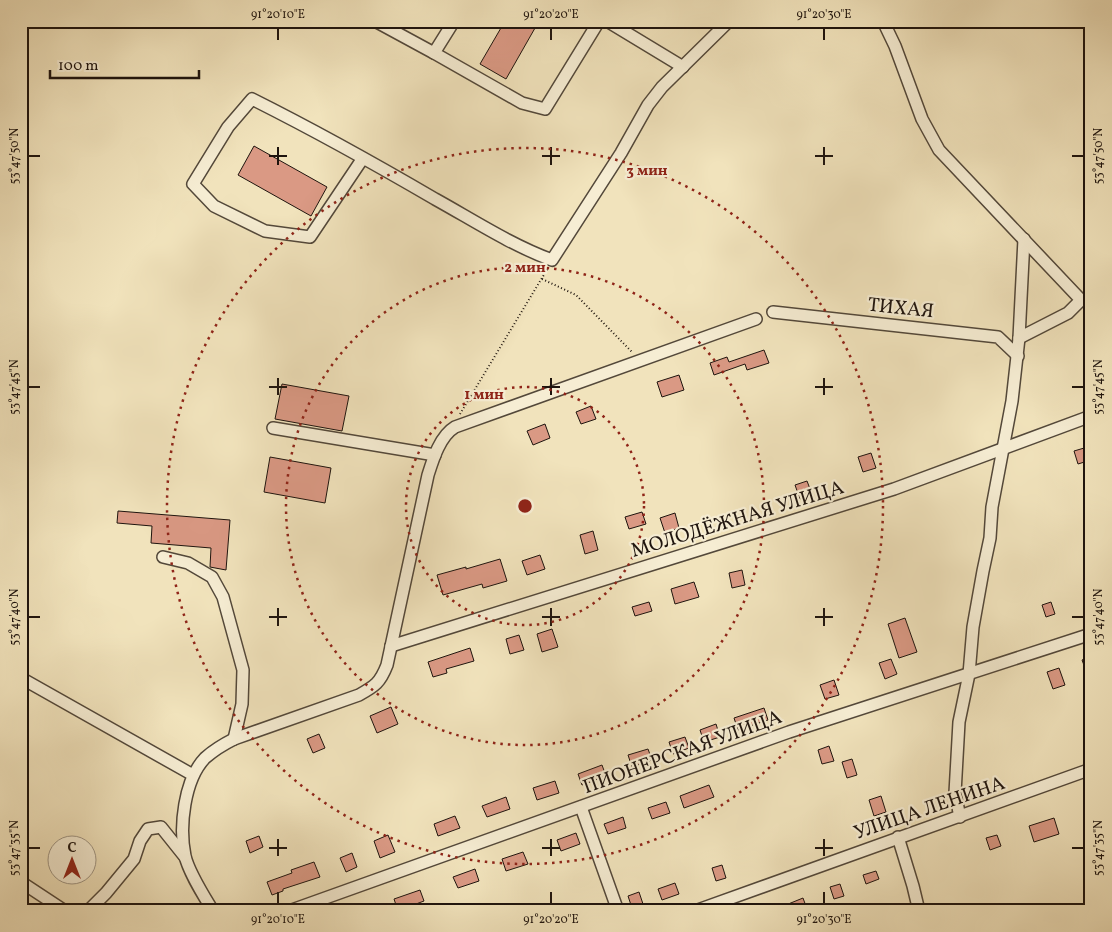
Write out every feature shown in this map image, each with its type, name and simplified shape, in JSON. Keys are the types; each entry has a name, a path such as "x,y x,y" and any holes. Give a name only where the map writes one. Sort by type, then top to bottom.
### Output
{"street":[{"path":"375,21 522,103 545,109 599,21"},
{"path":"434,53 454,21"},
{"path":"607,21 683,67"},
{"path":"363,158 310,237 265,231 214,206 192,184 228,127 252,98 363,158 512,242 552,260 621,153 648,105 662,87 729,21"},
{"path":"883,21 895,46 922,119 939,150 1081,300 1068,313 1019,338"},
{"path":"960,817 955,793 959,722 969,674 973,627 982,571 990,538 992,507 1005,447 1018,356 1024,240"},
{"name":"ТИХАЯ","path":"773,312 998,337 1018,356"},
{"path":"210,910 185,857 182,830 183,815 193,775 205,758 234,739 359,695 374,687 382,677 391,646 428,475 435,455 449,431 756,319"},
{"name":"МОЛОДЁЖНАЯ УЛИЦА","path":"391,646 894,488 1091,416"},
{"path":"273,428 435,455"},
{"path":"163,557 188,563 212,577 222,597 242,670 242,704 234,739"},
{"name":"ПИОНЕРСКАЯ УЛИЦА","path":"289,911 789,732 1091,634"},
{"path":"21,678 193,775"},
{"name":"УЛИЦА ЛЕНИНА","path":"695,911 898,837 1091,770"},
{"path":"581,807 618,911"},
{"path":"88,911 106,893 134,859 140,841 148,829 161,827 185,857"},
{"path":"898,837 919,911"},
{"path":"21,882 65,911"}],"path":[{"path":"460,414 552,260"},
{"path":"542,279 576,295 641,361"}],"building":[{"path":"505,21 539,21 506,79 480,64"},
{"path":"254,146 327,187 311,216 238,175"},
{"path":"764,350 769,363 747,370 745,364 714,375 710,363 727,357 729,362"},
{"path":"679,375 684,390 662,397 657,382"},
{"path":"282,384 349,396 342,431 275,419"},
{"path":"591,406 596,419 581,424 576,412"},
{"path":"545,424 550,438 533,445 527,431"},
{"path":"1091,446 1091,460 1078,464 1074,451"},
{"path":"871,453 876,468 863,472 858,457"},
{"path":"270,457 331,468 325,503 264,492"},
{"path":"807,481 812,494 800,499 795,485"},
{"path":"118,511 230,520 226,570 210,567 211,548 151,543 152,526 117,523"},
{"path":"642,512 646,524 629,529 625,517"},
{"path":"675,513 679,528 665,533 660,518"},
{"path":"593,531 598,550 585,554 580,535"},
{"path":"540,555 545,569 527,575 522,561"},
{"path":"500,559 507,581 483,588 482,584 443,595 437,575"},
{"path":"742,570 745,585 732,588 729,573"},
{"path":"694,582 699,597 675,604 671,589"},
{"path":"649,602 652,611 635,616 632,607"},
{"path":"1051,602 1055,614 1046,617 1042,605"},
{"path":"905,618 917,652 899,658 888,624"},
{"path":"552,629 558,647 542,652 537,634"},
{"path":"519,635 524,650 510,654 506,639"},
{"path":"470,648 474,661 446,669 447,673 433,677 428,662"},
{"path":"1091,656 1091,681 1090,681 1082,660"},
{"path":"891,659 897,674 885,679 879,663"},
{"path":"1059,668 1065,685 1053,689 1047,672"},
{"path":"834,680 839,695 825,699 820,685"},
{"path":"391,707 398,724 377,733 370,716"},
{"path":"764,708 768,720 738,730 734,718"},
{"path":"716,724 720,737 704,742 700,730"},
{"path":"319,734 325,748 313,753 307,739"},
{"path":"685,737 689,748 673,754 669,742"},
{"path":"829,746 834,761 822,764 818,750"},
{"path":"648,749 652,760 632,767 628,755"},
{"path":"852,759 857,775 847,778 842,762"},
{"path":"602,765 606,776 582,785 578,774"},
{"path":"555,781 559,793 537,800 533,788"},
{"path":"709,785 714,797 684,808 680,796"},
{"path":"881,796 886,812 874,816 869,800"},
{"path":"506,797 510,809 487,817 482,806"},
{"path":"666,802 670,813 652,819 648,808"},
{"path":"455,816 460,828 438,836 434,824"},
{"path":"623,817 626,828 608,834 604,824"},
{"path":"1054,818 1059,834 1034,842 1029,826"},
{"path":"576,833 580,844 561,851 557,840"},
{"path":"388,835 395,852 380,858 374,841"},
{"path":"997,835 1001,846 990,850 986,838"},
{"path":"259,836 263,847 250,853 246,841"},
{"path":"523,852 528,864 506,871 502,859"},
{"path":"352,853 357,867 346,872 340,858"},
{"path":"314,862 320,877 283,889 283,891 272,895 267,882 292,873 291,870"},
{"path":"722,865 726,878 716,881 712,868"},
{"path":"475,869 479,881 458,888 453,877"},
{"path":"876,871 879,879 866,884 863,875"},
{"path":"675,883 679,894 662,900 658,889"},
{"path":"840,884 844,896 834,899 830,887"},
{"path":"420,890 424,901 408,907 410,911 398,911 394,899"},
{"path":"639,892 644,907 633,911 628,896"},
{"path":"803,898 807,909 803,911 771,911"}]}
